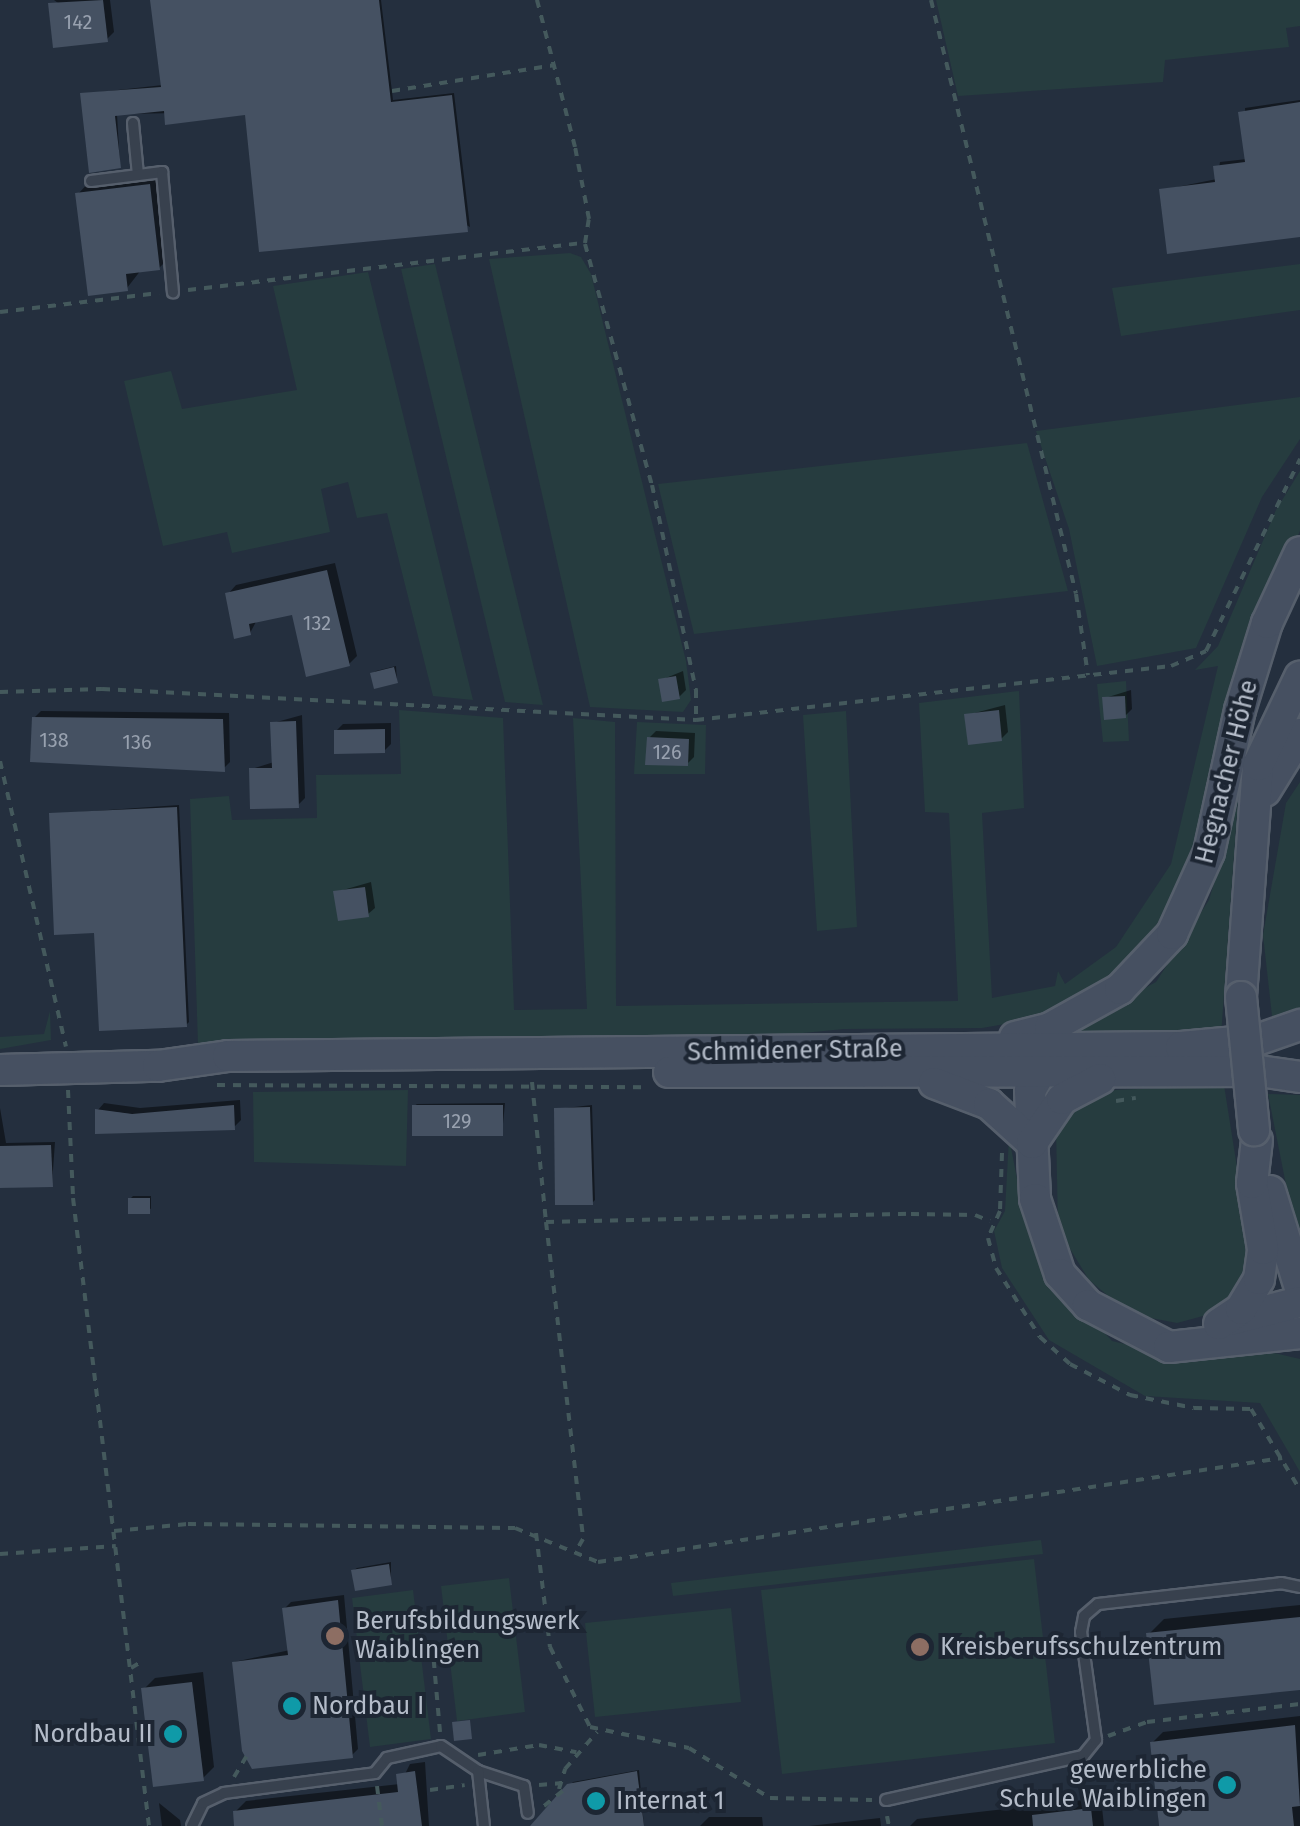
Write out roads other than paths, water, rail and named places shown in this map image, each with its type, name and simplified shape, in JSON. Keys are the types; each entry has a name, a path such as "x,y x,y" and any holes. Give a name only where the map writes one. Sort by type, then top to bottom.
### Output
{"main road":[{"name":"Hegnacher Höhe","path":"969,1049 1050,1028 1086,1010 1146,967 1172,934 1200,880 1245,692 1300,552"},
{"name":"Hegnacher Höhe","path":"1256,1135 1240,997 1253,822 1268,735 1300,677"},
{"name":"Hegnacher Höhe","path":"1253,822 1271,776 1300,734"},
{"name":"Schmidener Straße","path":"532,1062 1212,1046 1300,1026"},
{"path":"1059,1048 1036,1075 1032,1143 1035,1199 1060,1274 1118,1325 1145,1339 1190,1348 1300,1333"},
{"name":"Schmidener Straße","path":"0,1070 68,1078 228,1056 907,1074 1105,1076 1259,1071 1300,1077"},
{"name":"Schmidener Straße","path":"1259,1071 1300,1059"},
{"name":"Schmidener Straße","path":"907,1074 989,1104 1032,1143"},
{"path":"1032,1143 1062,1100 1105,1076"},
{"path":"1256,1135 1300,1288"},
{"path":"1218,1324 1241,1309 1260,1279 1264,1248 1252,1182 1256,1135"},
{"path":"1118,1325 1181,1333 1300,1302"}],"lane":[{"path":"133,123 138,175"},
{"path":"91,181 162,172 173,292"},
{"path":"886,1800 1083,1756 1096,1740 1081,1632 1084,1616 1098,1604 1299,1584"},
{"path":"192,1826 203,1803 224,1793 375,1773 387,1758 442,1746 479,1777 524,1786 528,1813"},
{"path":"479,1777 484,1826"}],"place":[{"name":"Berufsbildungswerk Waiblingen","path":"335,1636"},
{"name":"Kreisberufsschulzentrum","path":"920,1647"},
{"name":"Nordbau I","path":"292,1706"},
{"name":"Nordbau II","path":"173,1734"},
{"name":"gewerbliche Schule Waiblingen","path":"1227,1785"},
{"name":"Internat 1","path":"596,1801"}]}
